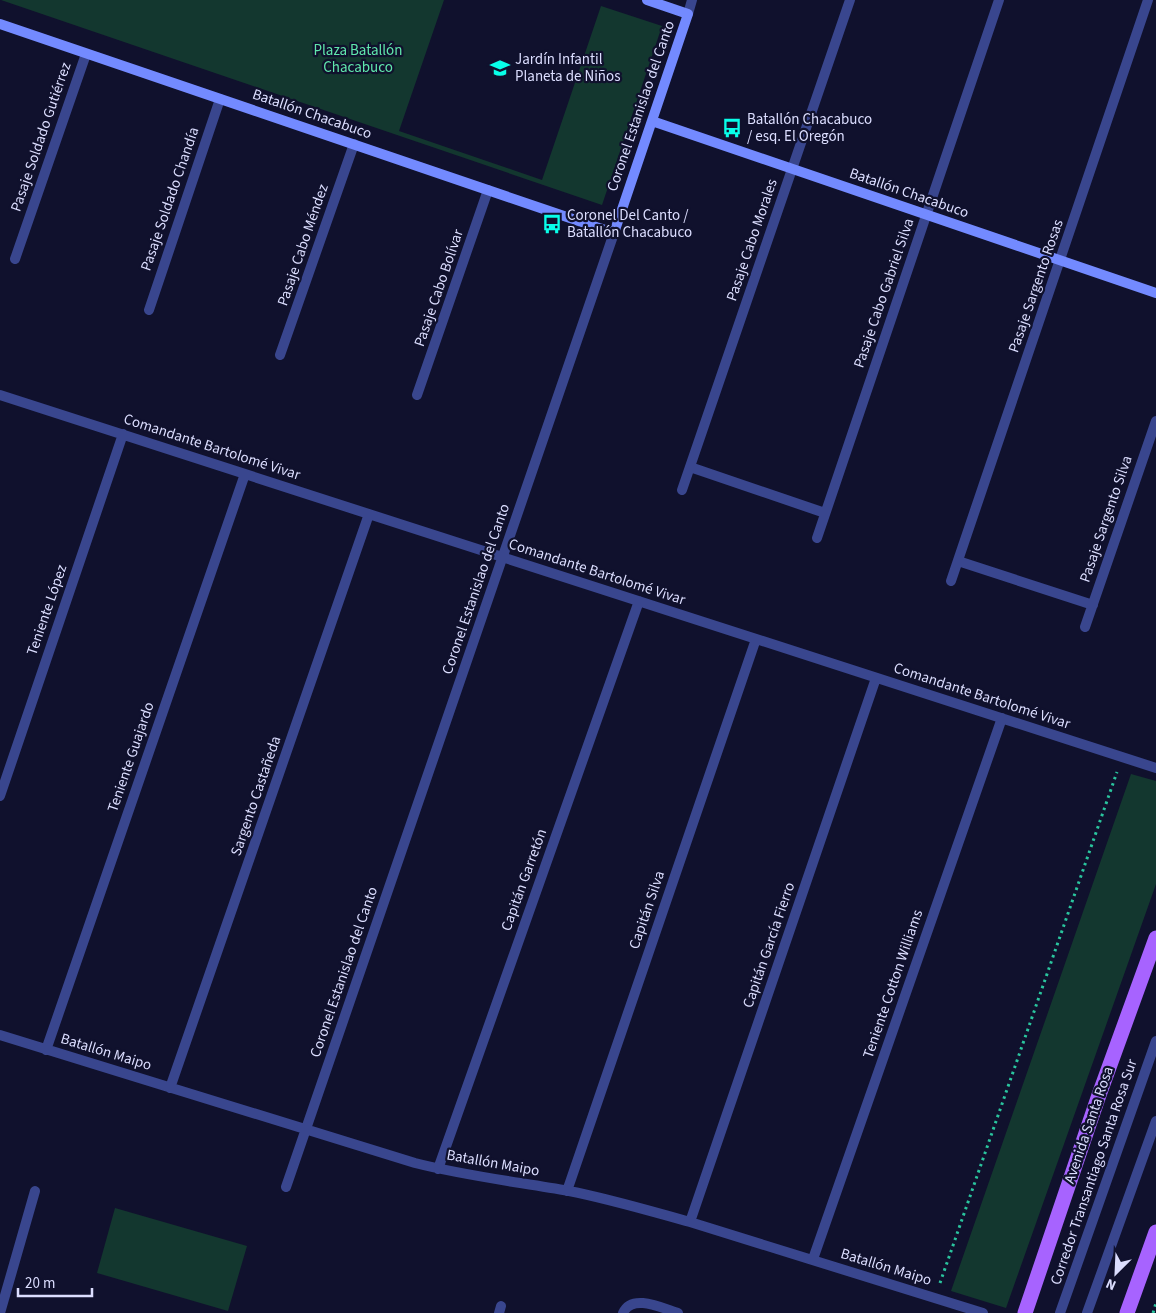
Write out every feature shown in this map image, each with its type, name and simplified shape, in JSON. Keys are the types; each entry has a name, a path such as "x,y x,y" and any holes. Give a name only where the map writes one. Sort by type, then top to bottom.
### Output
{"main road":[{"name":"Avenida Santa Rosa","path":"1024,1313 1156,938"},
{"path":"1127,1313 1156,1232"}],"street":[{"path":"647,0 688,14"},
{"name":"Coronel Estanislao del Canto","path":"286,1187 614,233 692,0"},
{"name":"Pasaje Cabo Morales","path":"682,490 850,0"},
{"name":"Pasaje Cabo Gabriel Silva","path":"817,538 999,0"},
{"name":"Pasaje Sargento Rosas","path":"952,581 1148,0"},
{"name":"Batallón Chacabuco","path":"0,24 614,233"},
{"name":"Pasaje Soldado Gutiérrez","path":"15,259 86,54"},
{"name":"Pasaje Soldado Chandía","path":"149,310 220,99"},
{"name":"Batallón Chacabuco","path":"652,121 1156,293"},
{"name":"Pasaje Cabo Méndez","path":"280,356 354,144"},
{"name":"Pasaje Cabo Bolívar","path":"417,395 488,190"},
{"name":"Comandante Bartolomé Vivar","path":"0,396 123,434 1156,768"},
{"name":"Pasaje Sargento Silva","path":"1085,627 1156,421"},
{"name":"Teniente López","path":"0,796 123,434"},
{"path":"690,467 825,513"},
{"name":"Teniente Guajardo","path":"46,1050 245,474"},
{"name":"Sargento Castañeda","path":"170,1088 369,514"},
{"path":"958,560 1093,605"},
{"name":"Capitán Garretón","path":"438,1169 639,601"},
{"name":"Capitán Silva","path":"567,1191 756,638"},
{"name":"Capitán García Fierro","path":"690,1222 876,678"},
{"name":"Teniente Cotton Williams","path":"812,1259 1002,718"},
{"name":"Batallón Maipo","path":"0,1035 415,1163 438,1169 605,1199 690,1222 983,1313"},
{"name":"Corredor Transantiago Santa Rosa Sur","path":"1060,1313 1156,1040"},
{"path":"1088,1313 1156,1121"},
{"path":"0,1313 35,1191"},
{"path":"623,1313 629,1304 641,1303 678,1313"}],"path":[{"path":"935,1298 1122,757"},
{"path":"1152,1313 1156,1303"}],"green space":[{"name":"Plaza Batallón Chacabuco","path":"1,0 444,0 399,131 542,180 601,6 662,26 602,205"},
{"path":"1131,774 1156,781 1156,884 1006,1308 951,1291"},
{"path":"115,1208 247,1246 228,1311 97,1273"}],"place":[{"name":"Jardín Infantil Planeta de Niños","path":"500,68"},
{"name":"Batallón Chacabuco / esq. El Oregón","path":"732,128"},
{"name":"Coronel Del Canto / Batallón Chacabuco","path":"552,224"}]}
